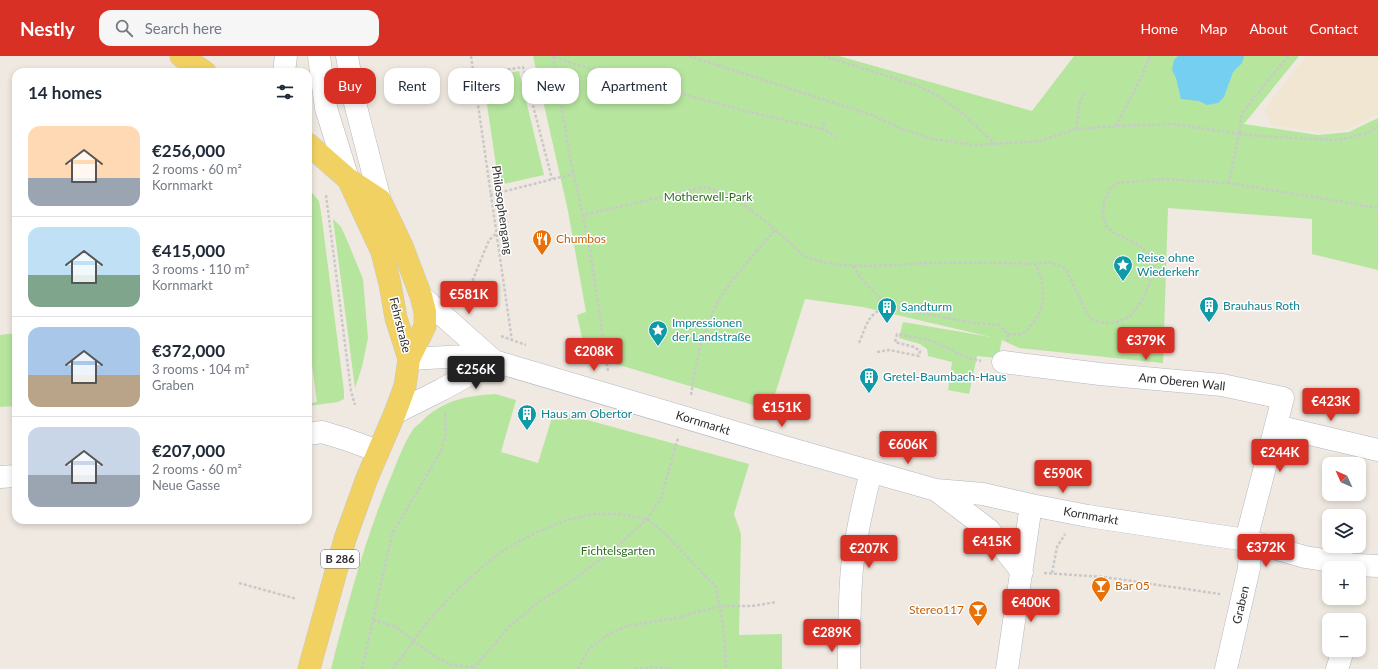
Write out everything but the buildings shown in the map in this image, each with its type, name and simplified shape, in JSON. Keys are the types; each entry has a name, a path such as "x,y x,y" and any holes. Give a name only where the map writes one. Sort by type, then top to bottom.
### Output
{"main road":[{"path":"181,56 199,68"},
{"name":"B 286","path":"312,148 348,179 380,200"},
{"name":"Fehrstraße","path":"348,179 382,252 396,318 409,359"},
{"name":"Fehrstraße","path":"380,200 402,246 421,296 425,312 425,326 409,359"},
{"name":"B 286","path":"309,669 345,539 367,478 405,386 409,359"}],"street":[{"path":"284,68 286,56"},
{"name":"Fehrstraße","path":"320,56 326,108 348,179"},
{"name":"Fehrstraße","path":"347,56 355,104 380,200"},
{"name":"Kornmarkt","path":"421,296 494,361"},
{"name":"Kornmarkt","path":"409,359 465,356 494,361 936,490 982,494 1031,506 1088,516 1246,540 1305,557 1357,565 1378,566"},
{"path":"395,413 442,390 494,361"},
{"name":"Am Oberen Wall","path":"1003,362 1100,374 1222,385 1283,398 1246,540"},
{"path":"1276,426 1378,450"},
{"path":"312,433 322,432 378,451"},
{"path":"849,669 850,602 853,561 858,526 871,472"},
{"path":"0,478 12,476"},
{"name":"Kornmarkt","path":"936,490 989,530 1022,572"},
{"path":"1007,669 1031,506"},
{"name":"Graben","path":"1226,669 1249,568 1250,551 1246,540"},
{"path":"1338,669 1341,657"}],"path":[{"name":"Philosophengang","path":"471,56 472,68"},
{"path":"689,56 872,116 902,129 933,139 975,146 1040,141 1076,129 1116,126 1175,124 1238,134 1338,140 1368,133 1378,126"},
{"path":"823,56 916,85 942,98 962,113 996,145"},
{"path":"1116,126 1142,76 1150,56"},
{"path":"1229,183 1242,113 1288,56"},
{"path":"602,369 608,371 592,256 574,174 559,94 554,57 576,65 742,110 823,129 836,137"},
{"path":"514,69 523,68 552,179"},
{"path":"1076,129 1080,101 1085,93"},
{"name":"Philosophengang","path":"477,104 517,367"},
{"path":"823,129 824,122"},
{"path":"490,195 574,174"},
{"path":"583,215 705,187 716,190 744,206 804,256 823,262 852,265 935,263 1034,264 1049,262 1065,268 1087,313 1093,320 1104,323 1116,322 1130,316 1144,297 1154,272 1154,262 1148,253 1139,245 1114,233 1106,226 1103,215 1104,201 1110,189 1117,183 1162,180 1229,183 1378,208"},
{"path":"326,195 351,391 356,405"},
{"path":"698,398 690,396 703,337 711,315 722,295 774,230"},
{"path":"462,305 489,240 496,234"},
{"path":"859,343 872,314 877,310 888,307 974,323 999,325 1008,334 1022,334 1028,329 1040,313 1042,304 1042,280 1034,264"},
{"path":"852,265 860,277 888,307"},
{"path":"877,352 889,350 919,356 920,351 914,347 895,342 897,334 934,342 968,358"},
{"path":"1003,362 1008,334"},
{"path":"500,335 533,347"},
{"path":"362,669 392,534 445,442 446,413 444,409"},
{"path":"373,620 394,626 434,656 452,665 474,668 508,628 538,602 563,587 611,552 648,519 661,498 678,438"},
{"path":"393,669 429,620 472,575 504,550 535,533 564,521 593,514 619,514 648,519 663,532 716,587 724,631 726,669"},
{"path":"1088,516 1086,529 1075,528 1064,534 1057,547 1052,573 1104,578 1242,598"},
{"path":"239,583 297,599"},
{"path":"578,669 589,648 607,635 627,626 676,618 720,606 752,606 777,602"},
{"path":"635,669 654,667 672,669"}],"shaded area":[{"path":"1306,56 1378,56 1378,114 1346,130 1320,132 1272,125 1264,110"}],"green space":[{"name":"Motherwell-Park","path":"533,56 839,56 1032,111 1074,56 1299,56 1244,124 1318,135 1349,132 1378,118 1378,270 1312,254 1312,219 1168,208 1163,363 1019,348 1002,340 998,358 977,356 969,394 948,390 952,362 928,356 927,349 920,344 899,338 903,322 991,337 863,307 805,299 770,410 586,355 577,315 586,312 568,211 544,104 579,104 579,68 536,68"},
{"path":"519,71 522,83 522,104 527,104 544,175 499,185 487,104 514,104 514,72"},
{"path":"312,193 319,201 321,212 344,391 344,399 338,402 312,405 312,403 317,402 312,365"},
{"path":"333,219 341,227 363,279 368,338 362,367 355,388"},
{"path":"12,334 12,406 0,407 0,335"},
{"name":"Fichtelsgarten","path":"495,394 516,400 501,452 538,463 554,411 749,464 734,514 741,534 739,635 782,634 782,669 331,669 366,544 383,496 405,443 414,428 441,407 466,397"}],"water":[{"path":"1178,56 1244,56 1242,63 1233,72 1224,97 1218,103 1207,105 1199,101 1181,99 1176,78 1172,70 1174,60"}],"place":[{"name":"Chumbos","path":"542,256"},
{"name":"Reise ohne Wiederkehr","path":"1123,282"},
{"name":"Brauhaus Roth","path":"1209,323"},
{"name":"Sandturm","path":"887,324"},
{"name":"Impressionen der Landstraße","path":"658,347"},
{"name":"Gretel-Baumbach-Haus","path":"869,394"},
{"name":"Haus am Obertor","path":"527,431"},
{"name":"Bar 05","path":"1101,603"},
{"name":"Stereo117","path":"978,627"}]}
